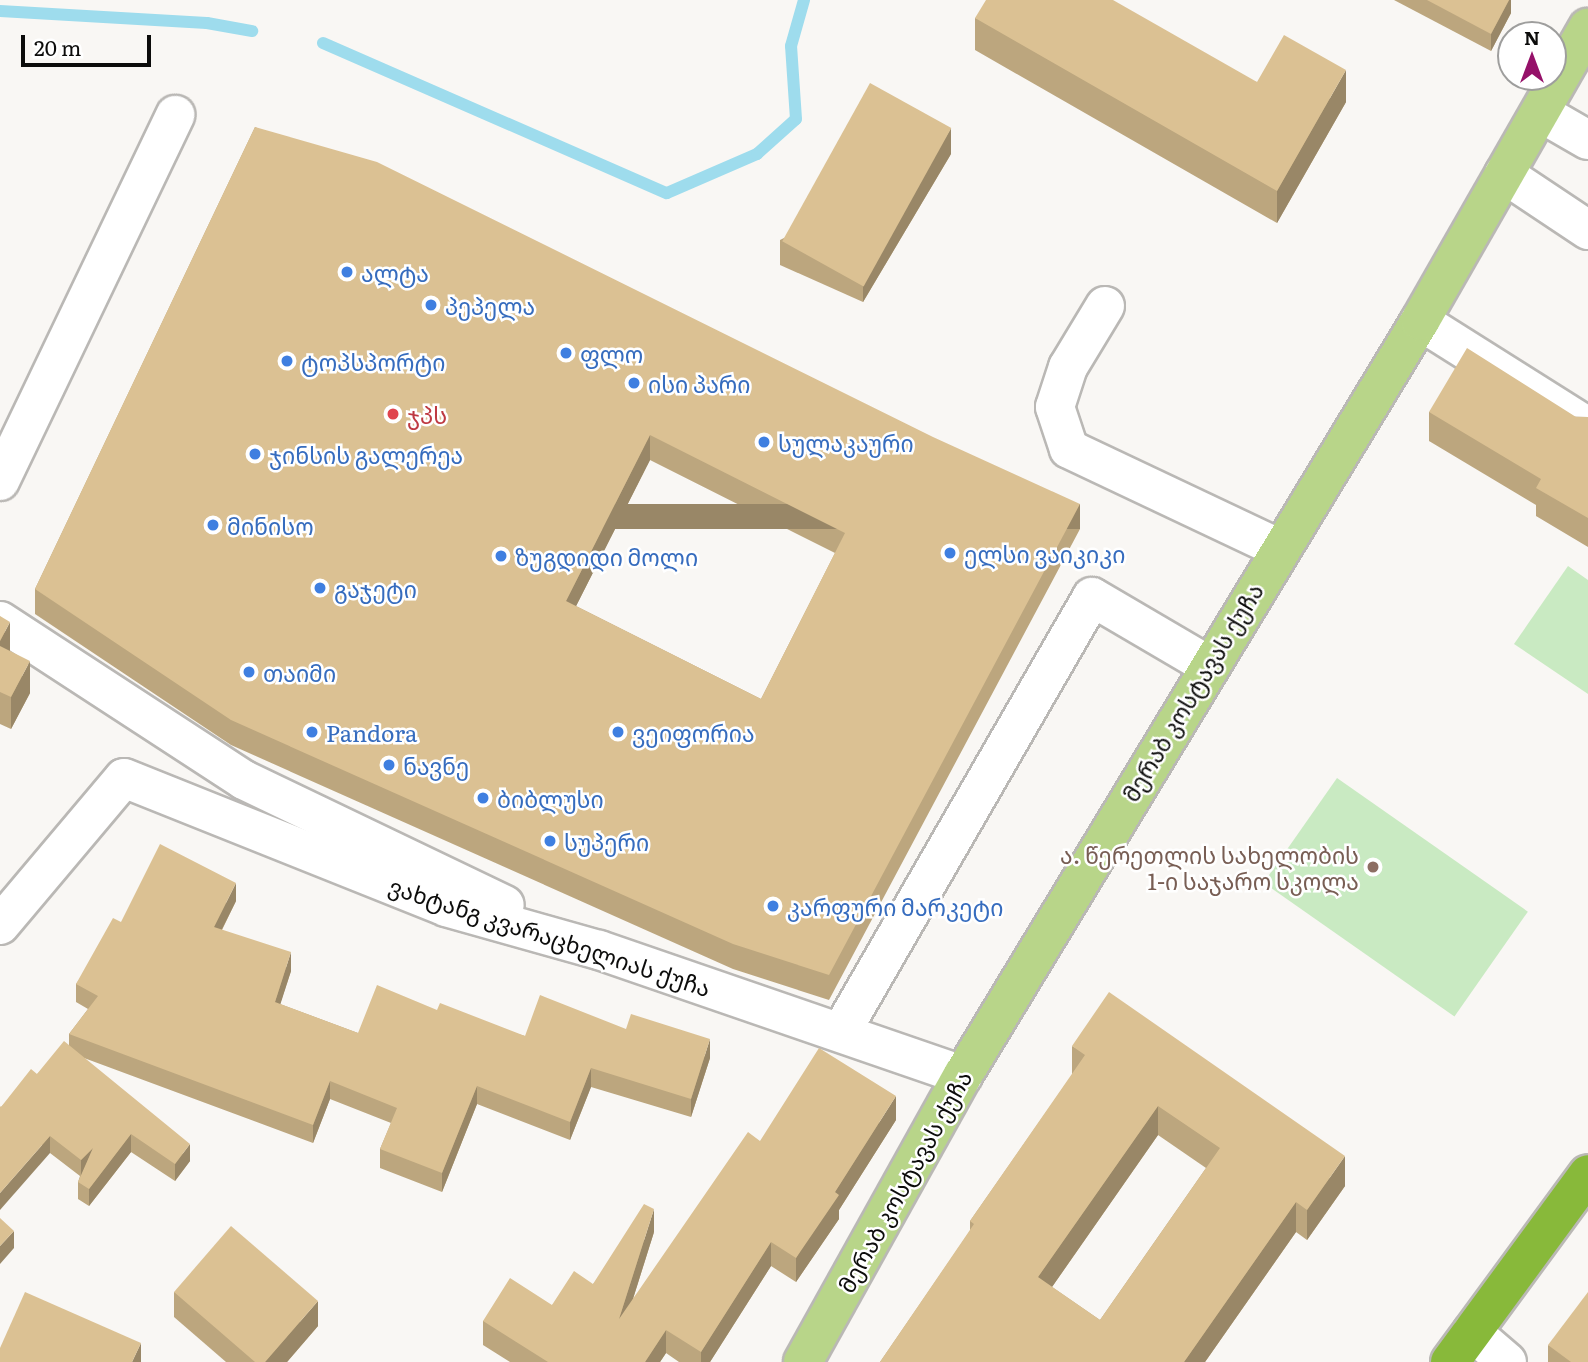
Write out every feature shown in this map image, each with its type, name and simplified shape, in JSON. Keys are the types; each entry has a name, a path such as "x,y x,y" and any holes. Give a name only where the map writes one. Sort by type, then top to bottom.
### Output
{"highway":[{"path":"1450,1362 1588,1174"}],"main road":[{"name":"მერაბ კოსტავას ქუჩა","path":"803,1362 963,1075 1278,548 1420,321 1588,27"}],"street":[{"path":"1541,113 1588,140"},
{"path":"0,481 175,115"},
{"path":"1504,174 1588,230"},
{"path":"1105,306 1068,367 1055,407 1069,449 1278,548"},
{"path":"1420,321 1588,428"},
{"path":"841,1032 1092,597 1208,665"},
{"path":"0,621 244,780 599,950"},
{"name":"ვახტანგ კვარაცხელიას ქუჩა","path":"0,925 124,778 446,907 599,950 963,1075"},
{"path":"1472,1332 1507,1362"}],"green space":[{"path":"1568,566 1588,580 1588,694 1514,644"},
{"path":"1337,778 1528,912 1454,1016 1264,883"}],"building":[{"path":"986,0 1113,0 1257,82 1284,35 1346,70 1277,191 975,18"},
{"path":"1427,0 1509,0 1491,34"},
{"path":"870,83 951,128 864,286 782,241"},
{"path":"255,127 377,162 933,437 1080,504 829,975 733,944 231,720 35,589","holes":["650,435 845,533 761,699 566,601"]},
{"path":"1467,348 1576,417 1588,417 1588,518 1536,488 1541,479 1429,412"},
{"path":"0,616 10,622 0,641"},
{"path":"0,646 30,661 11,697 0,692"},
{"path":"160,844 236,883 214,927 291,952 275,1002 358,1033 377,985 437,1010 440,1003 525,1036 540,995 626,1029 631,1014 710,1039 691,1099 591,1068 570,1122 477,1086 442,1173 380,1149 397,1108 330,1081 313,1125 69,1034 98,996 76,984 113,918 121,922"},
{"path":"1109,992 1345,1156 1307,1210 1296,1202 1184,1362 880,1362 974,1224 970,1221 1085,1055 1072,1046","holes":["1158,1106 1220,1148 1100,1320 1038,1277"]},
{"path":"64,1041 190,1144 175,1164 131,1134 89,1189 78,1182 93,1148 81,1160 50,1136 0,1193 0,1106 31,1069 37,1074"},
{"path":"819,1048 896,1096 835,1192 839,1195 796,1258 771,1242 701,1352 666,1330 645,1362 548,1362 483,1321 510,1278 552,1305 574,1271 593,1284 644,1204 654,1209 619,1319 748,1132 760,1141"},
{"path":"0,1218 14,1231 0,1246"},
{"path":"231,1226 318,1301 265,1362 255,1362 174,1292"},
{"path":"25,1292 141,1343 132,1362 0,1362 0,1348"},
{"path":"1588,1292 1588,1362 1571,1362 1548,1345"}],"waterway":[{"path":"323,43 667,193 757,154 796,119 791,46 804,0"},
{"path":"0,11 207,23 252,31"}],"place":[{"name":"ალტა","path":"347,272"},
{"name":"პეპელა","path":"431,305"},
{"name":"ფლო","path":"566,353"},
{"name":"ტოპსპორტი","path":"287,361"},
{"name":"ისი პარი","path":"634,383"},
{"name":"ჯპს","path":"393,414"},
{"name":"სულაკაური","path":"764,442"},
{"name":"ჯინსის გალერეა","path":"255,454"},
{"name":"მინისო","path":"213,525"},
{"name":"ელსი ვაიკიკი","path":"950,553"},
{"name":"ზუგდიდი მოლი","path":"501,556"},
{"name":"გაჯეტი","path":"320,588"},
{"name":"თაიმი","path":"249,672"},
{"name":"Pandora","path":"312,732"},
{"name":"ვეიფორია","path":"618,732"},
{"name":"ნავნე","path":"389,765"},
{"name":"ბიბლუსი","path":"483,798"},
{"name":"სუპერი","path":"550,841"},
{"name":"ა. წერეთლის სახელობის 1-ი საჯარო სკოლა","path":"1373,867"},
{"name":"კარფური მარკეტი","path":"773,906"}]}
